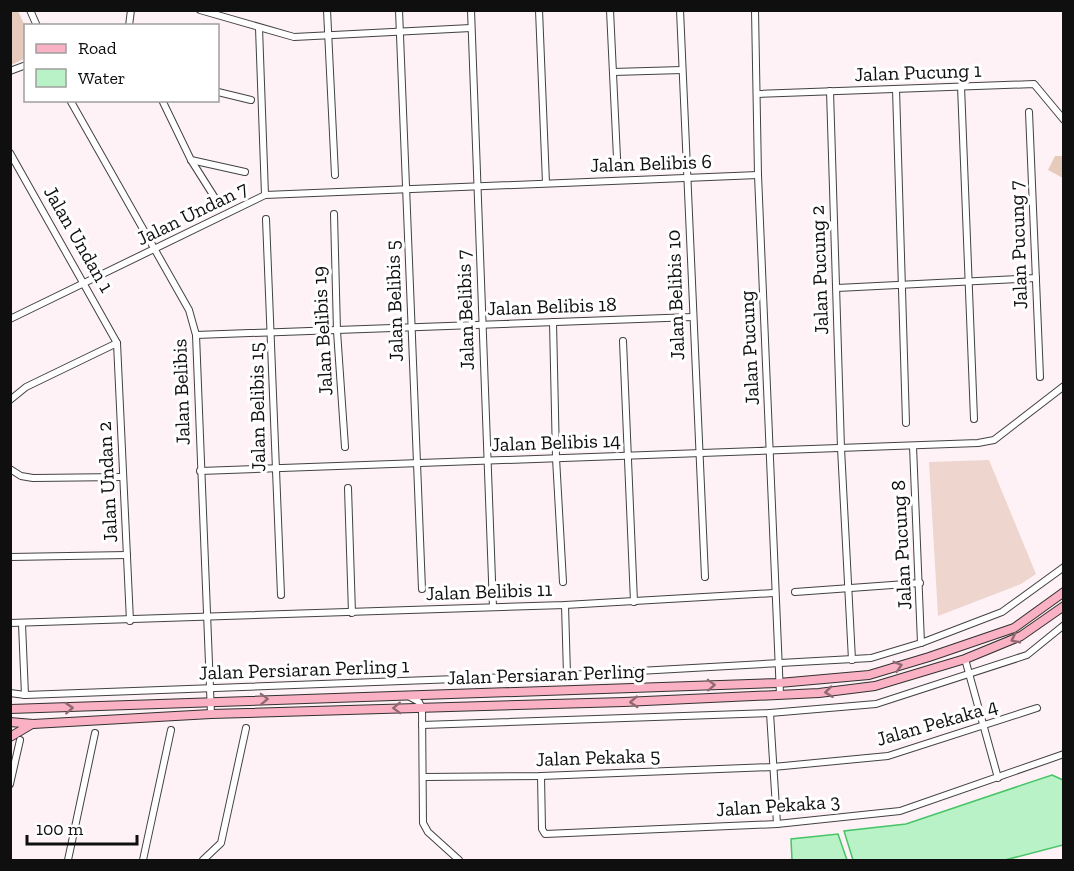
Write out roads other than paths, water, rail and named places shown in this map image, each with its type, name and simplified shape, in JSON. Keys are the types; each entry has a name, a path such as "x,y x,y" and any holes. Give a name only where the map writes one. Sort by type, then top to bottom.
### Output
{"main road":[{"name":"Jalan Persiaran Perling","path":"10,709 778,683 869,675 1014,628 1064,592"},
{"name":"Jalan Persiaran Perling","path":"10,722 33,724 211,714 780,695 875,686 965,659 1021,636 1064,606"},
{"path":"10,737 33,724"}],"street":[{"path":"30,10 36,24"},
{"path":"200,10 294,37 471,28"},
{"path":"327,10 335,175"},
{"name":"Jalan Belibis 5","path":"399,10 422,590"},
{"name":"Jalan Belibis 7","path":"471,10 493,607"},
{"path":"539,10 546,183"},
{"path":"610,10 617,158"},
{"name":"Jalan Belibis 10","path":"680,10 705,577"},
{"name":"Jalan Pucung","path":"755,10 758,175 780,695"},
{"path":"259,28 265,195"},
{"path":"613,72 682,70"},
{"name":"Jalan Pucung 1","path":"757,94 1034,84 1064,120"},
{"path":"962,87 967,281 974,419"},
{"path":"896,89 906,423"},
{"name":"Jalan Pucung 2","path":"830,91 841,448 852,660"},
{"path":"219,92 251,100"},
{"name":"Jalan Belibis","path":"71,102 189,310 196,335 211,714"},
{"path":"163,102 191,160 215,198"},
{"name":"Jalan Pucung 7","path":"1029,112 1040,377"},
{"name":"Jalan Undan 1","path":"10,153 82,282 102,312 117,343"},
{"path":"191,160 245,172"},
{"name":"Jalan Belibis 6","path":"546,183 758,175"},
{"name":"Jalan Undan 7","path":"10,319 82,282 155,251 265,195 546,183"},
{"name":"Jalan Belibis 19","path":"334,214 337,331 345,447"},
{"name":"Jalan Belibis 15","path":"266,219 281,595"},
{"path":"837,288 1036,278"},
{"name":"Jalan Belibis 18","path":"196,335 693,317"},
{"path":"553,322 556,458 563,582"},
{"path":"623,341 634,602"},
{"path":"10,400 26,387 117,343"},
{"name":"Jalan Undan 2","path":"117,343 130,621"},
{"path":"913,446 978,443 994,440 1064,386"},
{"name":"Jalan Belibis 14","path":"200,471 913,446"},
{"name":"Jalan Pucung 8","path":"913,446 921,643"},
{"path":"10,469 21,476 33,478 123,477"},
{"path":"348,488 352,613"},
{"path":"10,557 33,559 127,555"},
{"name":"Jalan Persiaran Perling 1","path":"10,693 25,695 567,675 871,658 921,643 1002,612 1064,567"},
{"path":"795,592 920,583"},
{"name":"Jalan Belibis 11","path":"10,623 130,621 565,605 774,593"},
{"path":"565,605 567,675"},
{"path":"22,624 25,695"},
{"path":"422,725 770,713 876,704 1027,655 1064,625"},
{"path":"965,659 999,778"},
{"path":"406,695 416,699 422,708 423,824 428,832 459,861"},
{"name":"Jalan Pekaka 4","path":"773,767 888,756 1037,708"},
{"path":"770,713 777,824"},
{"path":"203,861 221,843 246,728"},
{"path":"142,861 171,730"},
{"path":"68,861 95,734"},
{"path":"10,784 20,740"},
{"name":"Jalan Pekaka 3","path":"541,776 542,829 545,834 777,824 900,812 1064,754"},
{"name":"Jalan Pekaka 5","path":"424,777 541,776 773,767"}],"water":[{"path":"1052,775 1063,780 1063,845 1005,860 853,860 844,831 906,824"},
{"path":"838,834 847,860 792,860 791,839"}]}
